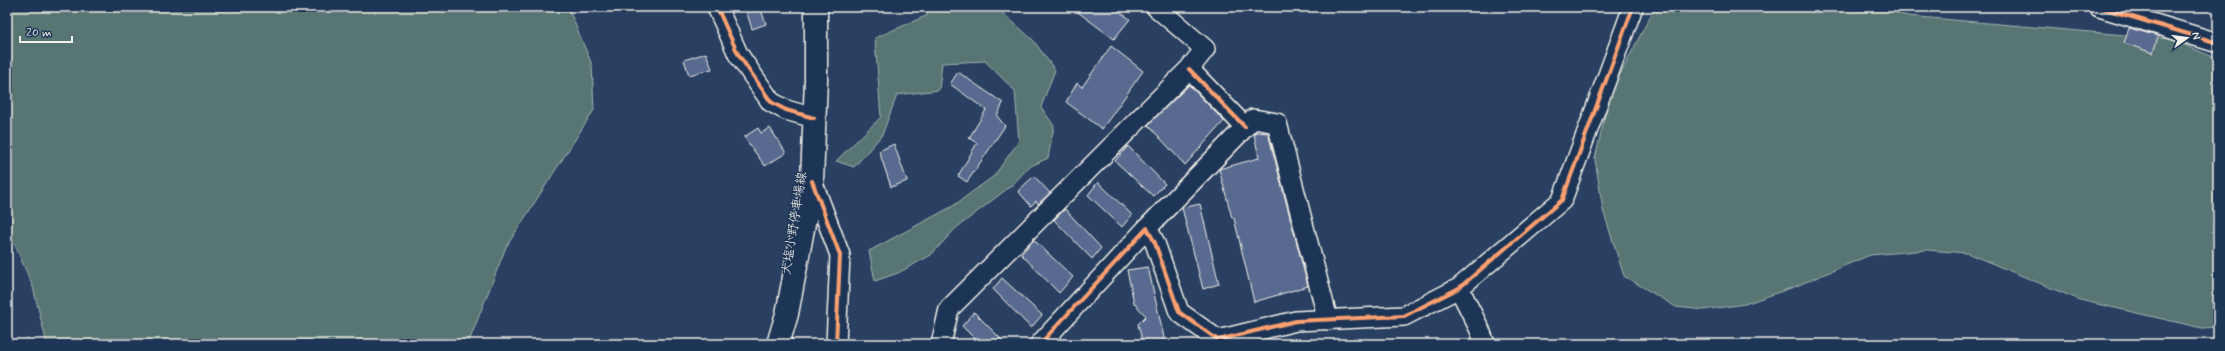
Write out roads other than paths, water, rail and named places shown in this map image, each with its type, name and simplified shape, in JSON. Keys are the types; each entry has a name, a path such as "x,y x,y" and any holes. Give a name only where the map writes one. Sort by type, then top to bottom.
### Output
{"main road":[{"name":"大塩小野停車場線","path":"778,344 787,314 812,181 816,79 816,7"}],"street":[{"path":"717,7 738,54 771,102 786,110 814,118"},
{"path":"941,344 949,309 1189,70 1205,49 1156,7"},
{"path":"1147,228 1155,243 1179,312 1218,340 1296,321 1404,316 1459,288 1562,200 1633,7"},
{"path":"2099,7 2218,43"},
{"path":"1189,70 1245,127"},
{"path":"1040,344 1147,228 1253,119 1278,123 1328,320"},
{"path":"812,181 840,255 836,344"},
{"path":"1459,288 1480,330 1485,344"}]}
